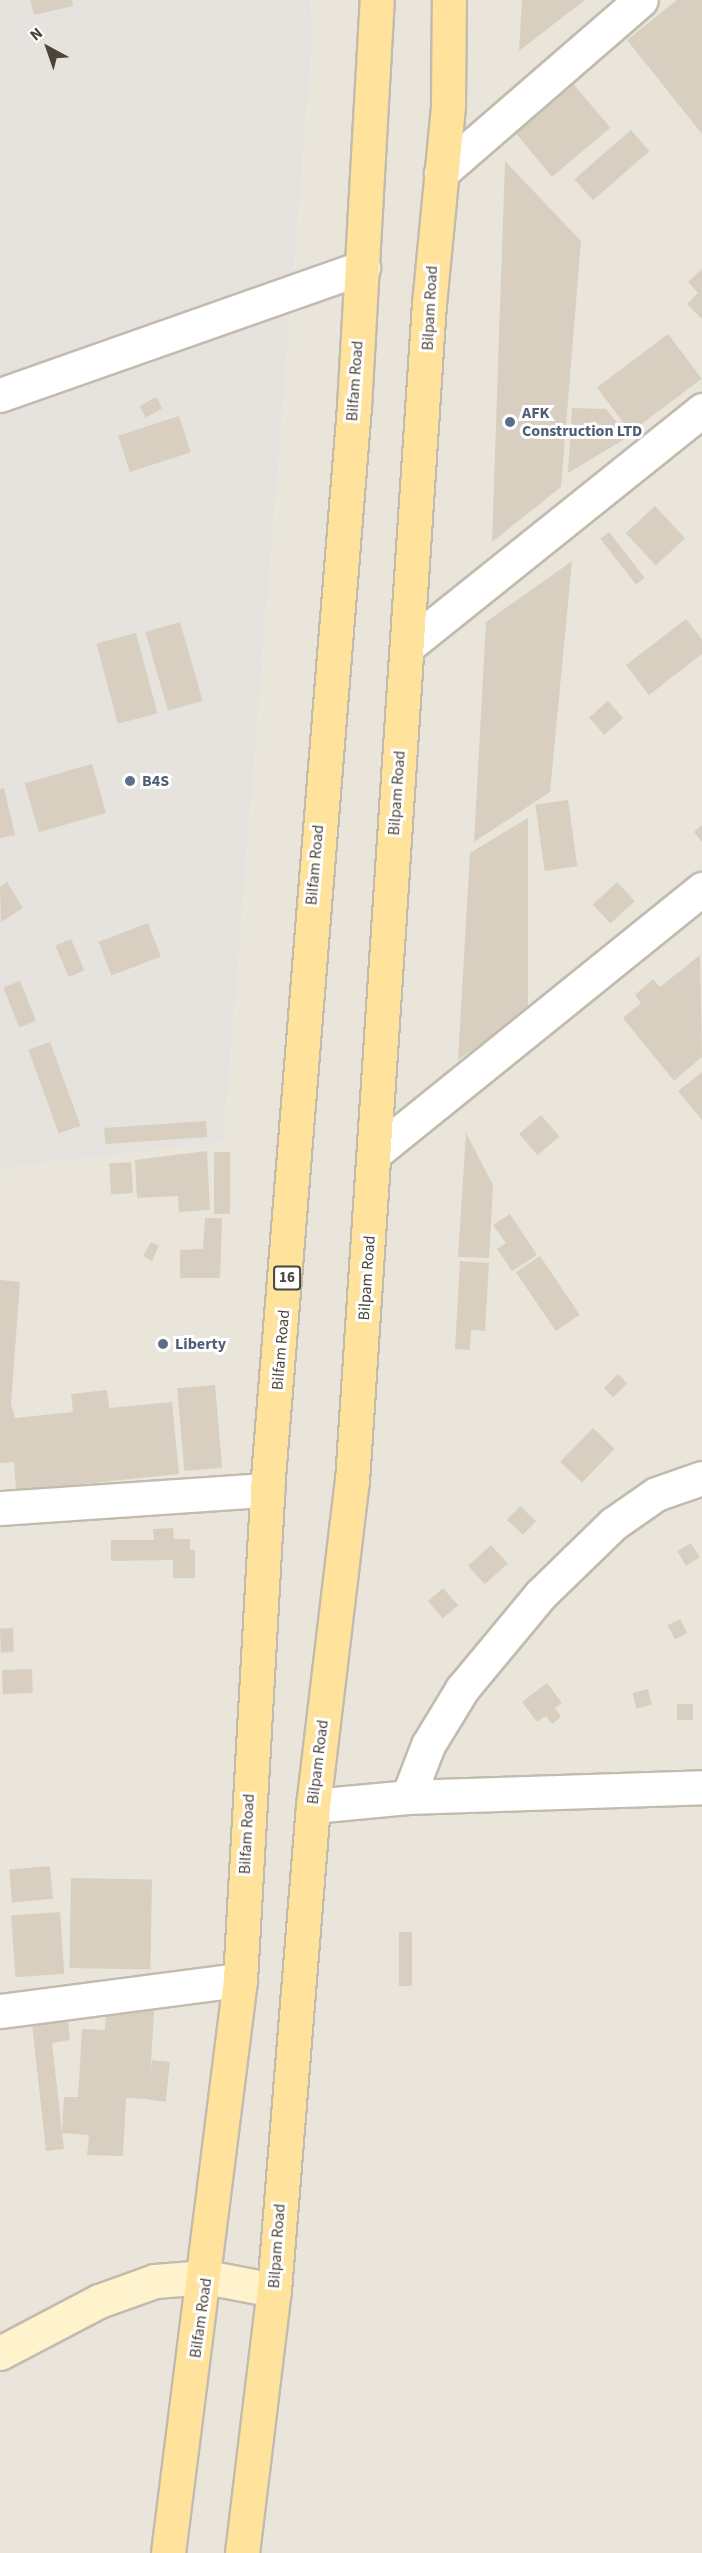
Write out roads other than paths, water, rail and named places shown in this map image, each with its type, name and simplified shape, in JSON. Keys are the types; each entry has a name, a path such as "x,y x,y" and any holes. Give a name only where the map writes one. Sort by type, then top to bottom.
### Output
{"main road":[{"name":"Bilfam Road","path":"168,2553 207,2277 240,1980 267,1490 363,267 377,0"},
{"name":"Bilpam Road","path":"242,2553 274,2290 313,1806 352,1481 441,173 450,0"},
{"path":"0,2353 99,2301 155,2280 207,2277 274,2290"}],"street":[{"path":"441,173 640,0"},
{"path":"0,395 363,267"},
{"path":"408,645 702,410"},
{"path":"376,1152 702,889"},
{"path":"408,1797 428,1746 462,1689 540,1595 613,1524 656,1494 698,1474"},
{"path":"0,1508 267,1490"},
{"path":"313,1806 408,1797 702,1788"},
{"path":"0,2011 240,1980"}],"place":[{"name":"AFK Construction LTD","path":"510,422"},
{"name":"B4S","path":"130,781"},
{"name":"Liberty","path":"163,1344"}]}
